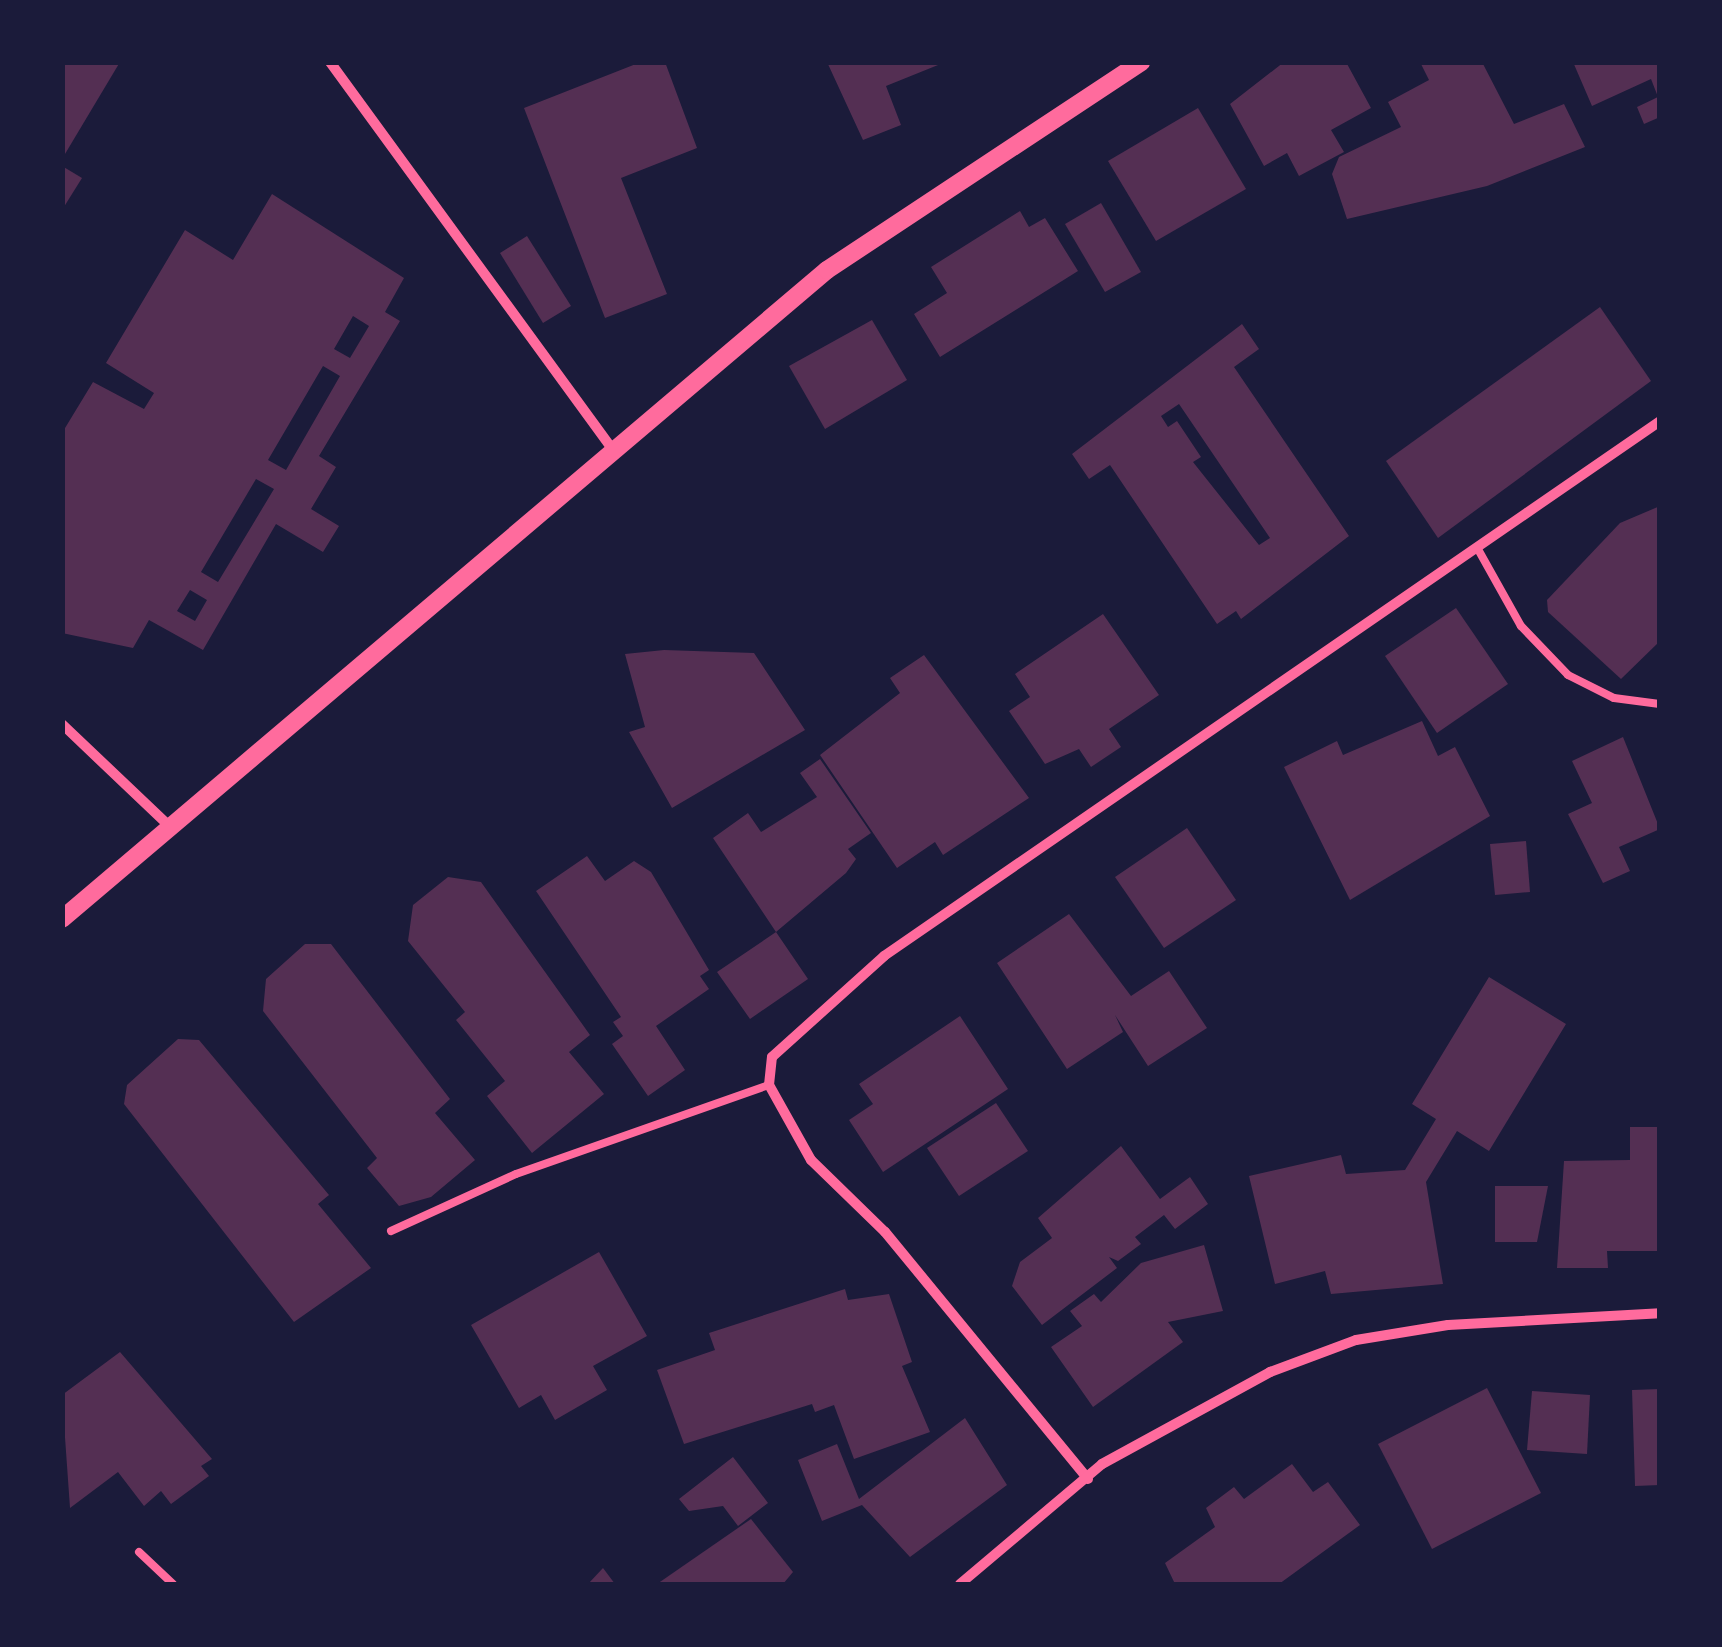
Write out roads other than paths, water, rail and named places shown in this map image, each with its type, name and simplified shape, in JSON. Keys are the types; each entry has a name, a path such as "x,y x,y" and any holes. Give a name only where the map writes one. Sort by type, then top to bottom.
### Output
{"street":[{"path":"330,62 615,453"},
{"path":"62,920 166,824 328,700 827,270 1142,62"},
{"path":"1088,1479 885,1232 812,1160 769,1085 772,1058 796,1029 884,956 1479,550 1660,420"},
{"path":"62,724 166,824"},
{"path":"960,1584 1088,1479 1176,1415 1356,1340 1660,1313"}],"lane":[{"path":"1479,550 1527,634 1568,675 1614,698 1660,704"},
{"path":"392,1231 516,1174 769,1085"},
{"path":"139,1552 173,1584"}]}
